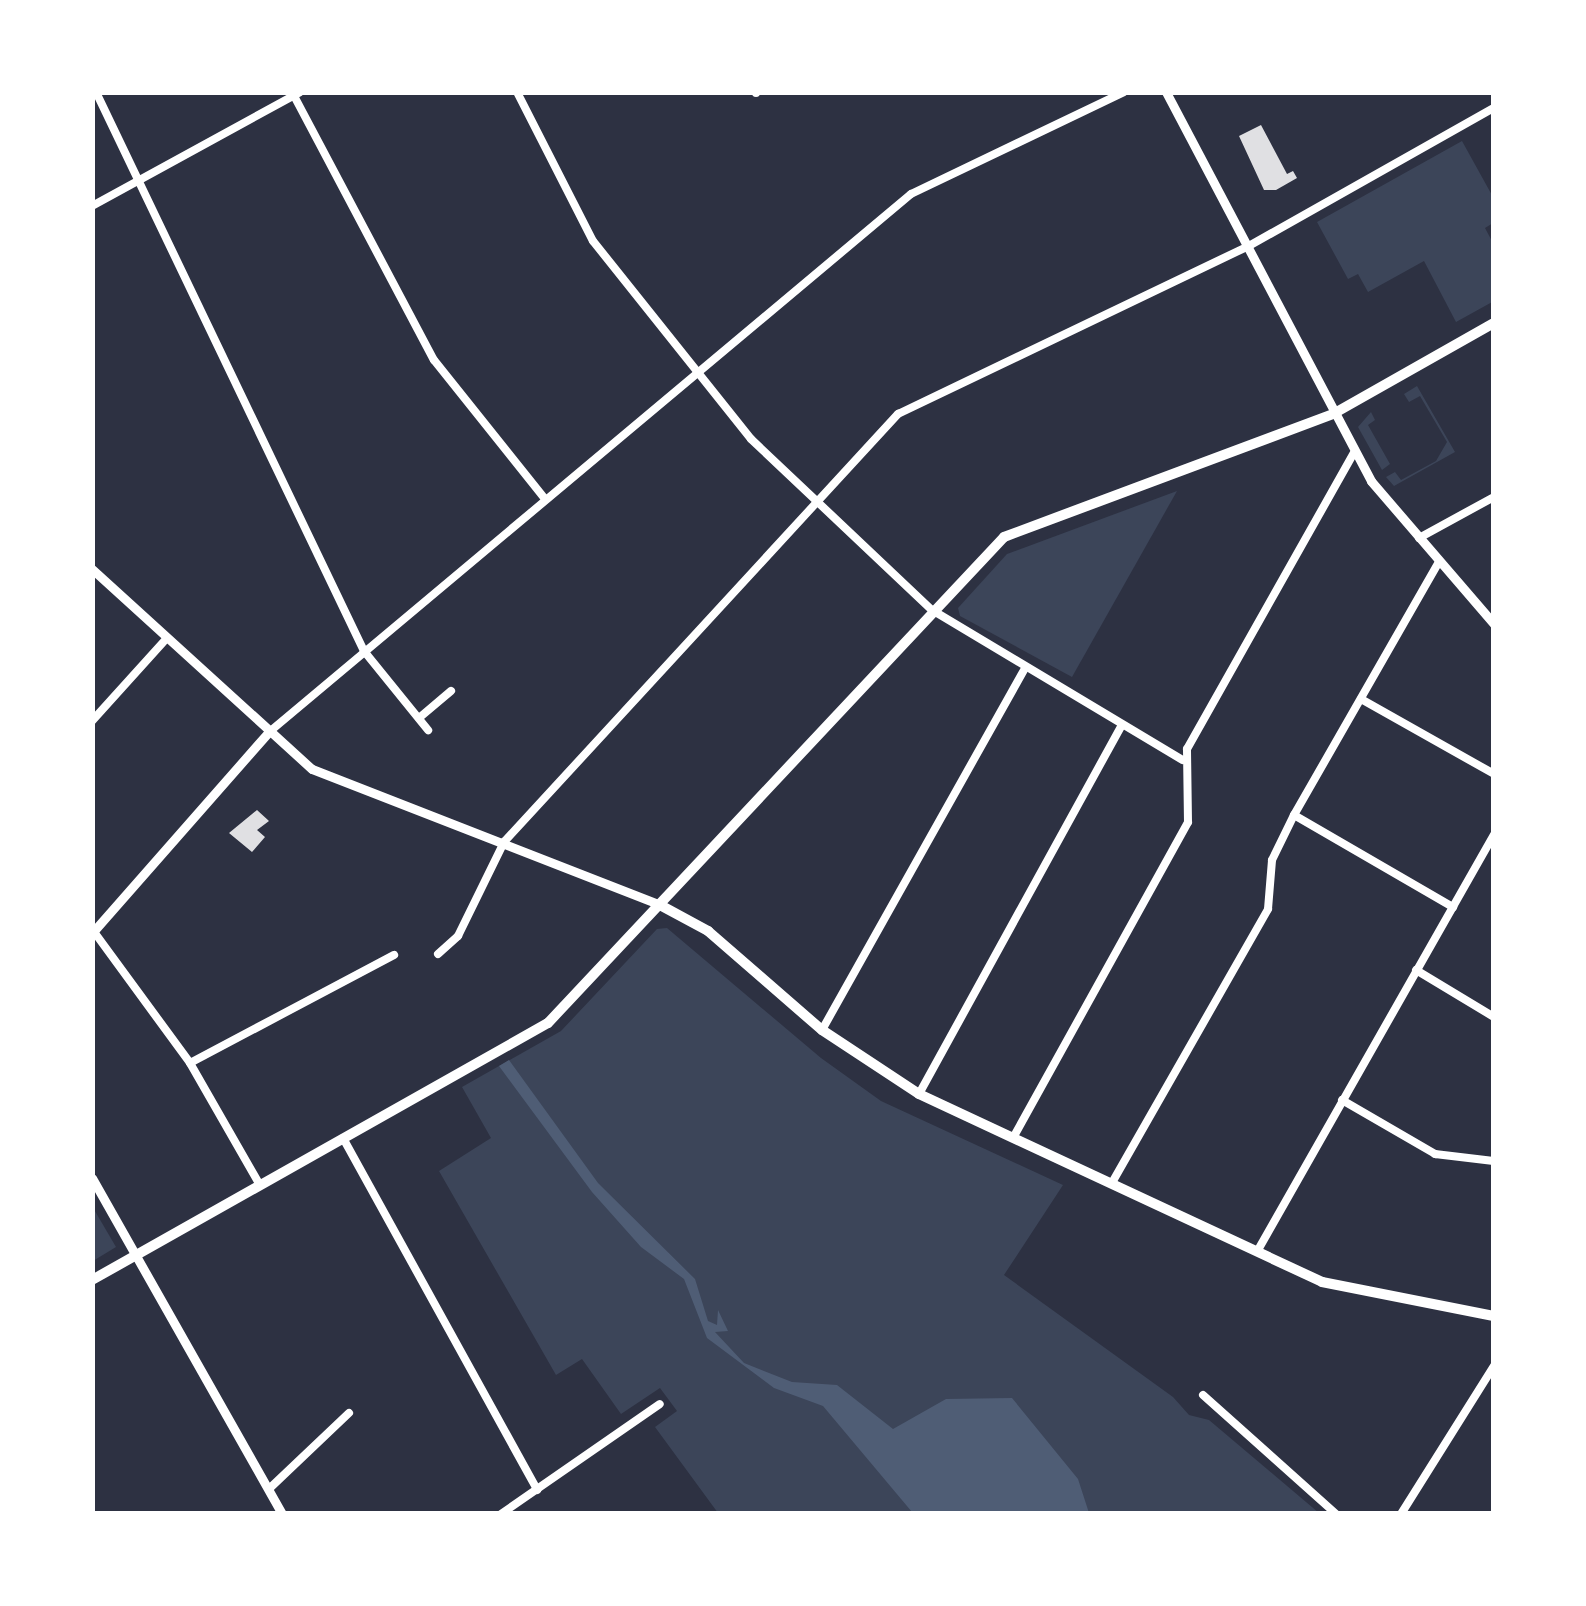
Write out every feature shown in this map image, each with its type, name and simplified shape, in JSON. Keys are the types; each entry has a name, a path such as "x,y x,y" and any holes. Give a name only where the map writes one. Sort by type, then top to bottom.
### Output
{"main road":[{"path":"92,1280 548,1023 994,543 1016,530 1333,414 1494,324"},
{"path":"660,904 708,931 822,1030 919,1094 1113,1181 1322,1282 1494,1316"}],"street":[{"path":"96,92 364,651 428,730"},
{"path":"517,92 594,240 695,374 814,502 932,610 1183,760"},
{"path":"260,1185 190,1063 93,931 268,733 910,194 1124,92"},
{"path":"1166,92 1354,453 1419,538 1494,624"},
{"path":"92,206 296,94 434,360 545,499"},
{"path":"438,954 458,936 504,842 898,414 1247,247 1494,108"},
{"path":"1013,1138 1188,822 1183,760 1354,453"},
{"path":"1419,538 1494,497"},
{"path":"1113,1181 1268,909 1272,860 1294,815 1439,562"},
{"path":"92,569 312,769 660,904"},
{"path":"92,721 167,638"},
{"path":"822,1030 1024,668"},
{"path":"419,718 451,692"},
{"path":"1361,699 1494,774"},
{"path":"919,1094 1121,726"},
{"path":"1294,815 1453,907"},
{"path":"1258,1250 1416,970 1490,849 1494,834"},
{"path":"190,1063 394,955"},
{"path":"1416,970 1494,1017"},
{"path":"1342,1100 1436,1154 1494,1161"},
{"path":"343,1138 538,1490"},
{"path":"92,1178 282,1514"},
{"path":"1402,1514 1494,1366"},
{"path":"1203,1395 1336,1514"},
{"path":"501,1514 660,1404"},
{"path":"270,1488 349,1413"}],"shaded area":[{"path":"1462,141 1493,197 1493,223 1485,228 1493,243 1494,301 1456,322 1424,261 1368,292 1358,274 1348,279 1317,222"},
{"path":"1417,386 1455,452 1394,486 1386,477 1395,472 1401,480 1436,461 1447,442 1420,396 1409,402 1404,394"},
{"path":"1371,412 1375,420 1368,425 1390,464 1382,470 1358,427"},
{"path":"1177,491 1072,677 960,616 958,608 1007,554"},
{"path":"667,928 821,1058 881,1101 1063,1185 1004,1275 1173,1397 1189,1415 1209,1420 1319,1513 718,1513 655,1427 677,1411 660,1388 621,1414 582,1359 556,1375 439,1171 491,1138 462,1087 561,1031 657,929"},
{"path":"509,1060 598,1183 695,1279 708,1321 717,1325 718,1310 728,1331 715,1332 744,1363 792,1382 837,1385 893,1429 946,1399 1012,1398 1078,1479 1089,1513 912,1512 823,1406 774,1388 707,1338 684,1279 641,1247 592,1192 499,1066"},
{"path":"92,1206 116,1247 93,1261 92,1261"}],"building":[{"path":"1261,125 1287,174 1293,171 1297,178 1276,190 1264,190 1239,136"},
{"path":"257,810 269,821 257,830 265,837 252,852 229,833"}]}
